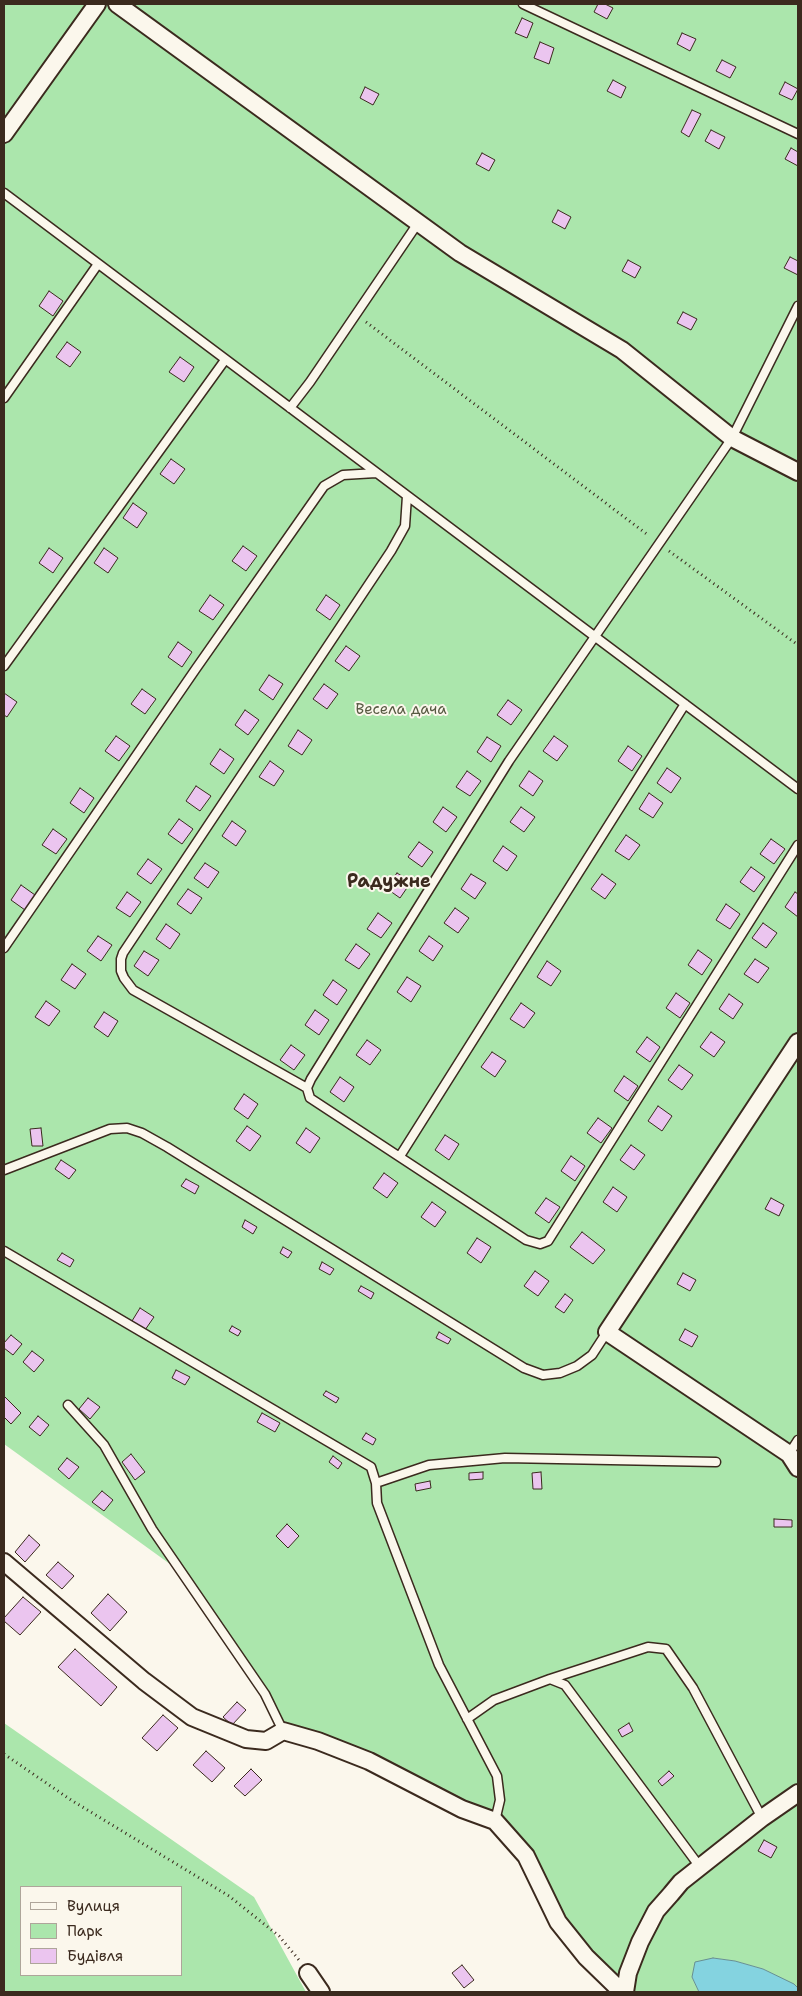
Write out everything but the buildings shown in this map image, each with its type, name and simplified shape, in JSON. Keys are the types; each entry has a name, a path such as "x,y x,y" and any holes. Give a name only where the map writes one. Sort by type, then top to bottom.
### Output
{"street":[{"path":"4,134 97,4"},
{"path":"117,4 460,253 622,350 732,438 798,472"},
{"path":"795,1454 607,1332 798,1042"},
{"path":"4,1562 144,1681 192,1717 246,1740 266,1741 283,1731 318,1741 368,1761 462,1809 495,1821 526,1856 558,1922 586,1957 623,1992 640,1942 656,1911 681,1882 762,1818 798,1793"},
{"path":"308,1973 321,1992"}],"lane":[{"path":"523,4 798,134"},
{"path":"4,193 798,788"},
{"path":"290,408 310,382 418,223"},
{"path":"4,398 98,264"},
{"path":"798,306 732,438 509,761 311,1078 307,1088 310,1098 526,1240 540,1244 548,1241 798,845"},
{"path":"4,666 225,360"},
{"path":"4,948 324,486 343,475 376,473"},
{"path":"307,1088 132,990 121,971 121,959 391,551 405,526 407,496"},
{"path":"400,1156 685,704"},
{"path":"4,1170 110,1129 127,1128 142,1133 167,1147 524,1368 543,1375 560,1373 577,1366 592,1354 607,1332"},
{"path":"4,1251 371,1467 376,1483 377,1503 409,1582 439,1665 497,1776 500,1800 495,1821"},
{"path":"68,1405 104,1445 152,1529 265,1694 283,1731"},
{"path":"376,1483 429,1465 506,1458 716,1462"},
{"path":"467,1719 494,1700 550,1679 648,1647 666,1649 693,1688 762,1818"},
{"path":"550,1679 565,1685 574,1695 700,1867"}],"path":[{"path":"356,314 659,544 798,645"},
{"path":"4,1754 70,1800 229,1896 279,1936 308,1973"}],"green space":[{"name":"Весела дача","path":"4,4 798,4 798,1988 763,1969 735,1961 713,1958 692,1977 699,1992 622,1992 586,1957 495,1821 283,1731 265,1694 181,1572 4,1444"},
{"path":"4,1723 254,1897 306,1992 4,1992"}],"water":[{"path":"713,1958 735,1961 763,1969 794,1984 798,1988 798,1992 699,1992 692,1977 695,1962"}],"district":[{"name":"Радужне","path":"389,882"}]}
